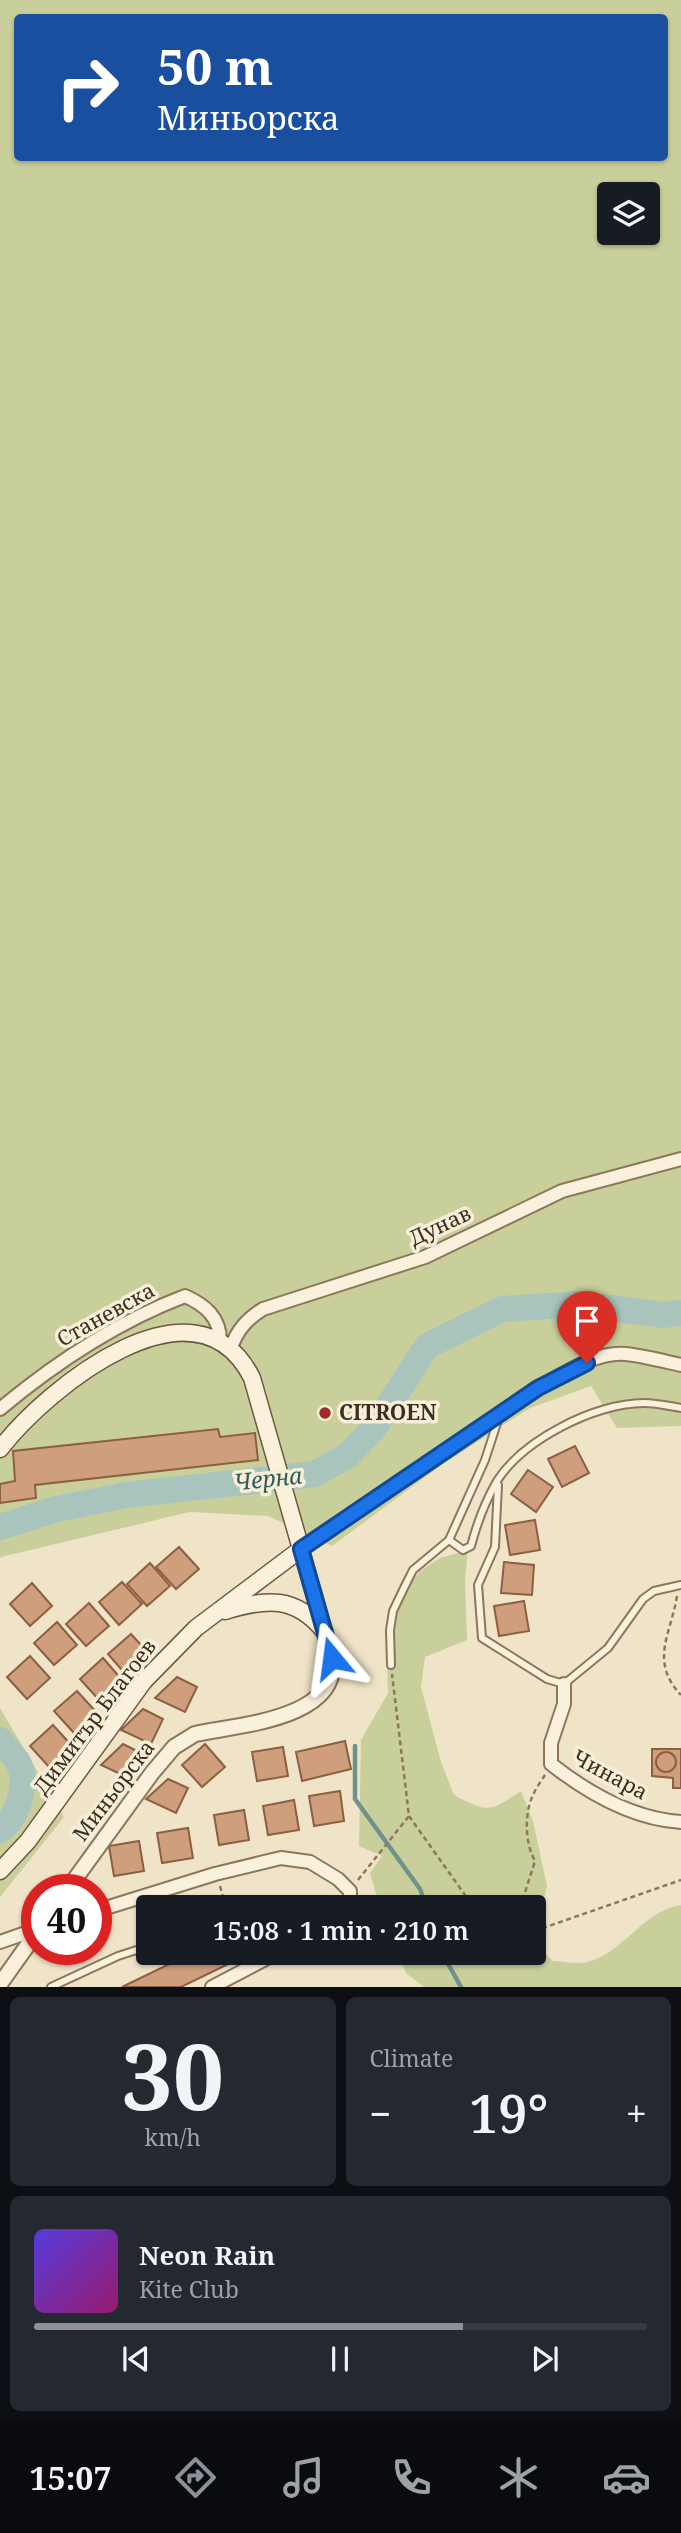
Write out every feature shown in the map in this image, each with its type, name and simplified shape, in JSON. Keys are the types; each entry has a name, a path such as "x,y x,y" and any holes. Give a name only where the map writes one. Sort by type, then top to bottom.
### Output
{"main road":[{"path":"0,1449 17,1427 58,1390 125,1347 166,1334 188,1333 226,1345 240,1356 252,1378 301,1549"},
{"name":"Димитър Благоев","path":"0,1871 28,1841 144,1681 182,1640 301,1549"},
{"path":"213,1615 248,1604 275,1602 303,1610 324,1631"}],"street":[{"name":"Дунав","path":"226,1345 252,1316 263,1310 425,1257 562,1191 681,1159"},
{"name":"Станевска","path":"0,1409 47,1370 83,1347 163,1304 185,1296 202,1304 220,1328 226,1345"},
{"path":"301,1549 573,1368 623,1354 681,1364"},
{"name":"Миньорска","path":"79,1874 152,1773 184,1739 195,1734 291,1713 316,1700 329,1681 333,1667 301,1549"},
{"name":"Чинара","path":"564,1684 564,1704 551,1743 551,1764 605,1799 635,1813 681,1822"},
{"path":"112,1905 215,1874 281,1858 296,1858 317,1865 338,1878 350,1891 350,1895"},
{"path":"0,1942 21,1935"},
{"path":"0,1984 21,1953"},
{"path":"212,1987 254,1965"}],"lane":[{"path":"449,1540 463,1550 471,1546 479,1516 498,1479 518,1457 542,1438 581,1418 613,1406 644,1403 681,1408"},
{"path":"391,1665 390,1630 393,1611 413,1570 449,1540 485,1460 500,1415"},
{"path":"498,1479 495,1547 478,1585 482,1639 547,1679 564,1684 608,1648 643,1599 654,1591 681,1585"},
{"path":"51,1987 136,1950"}],"path":[{"path":"681,1585 663,1648 664,1663 672,1683 681,1695"},
{"path":"391,1665 409,1816 465,1895"},
{"path":"524,1895 535,1861 530,1852 528,1821 531,1797 551,1764"},
{"path":"350,1891 409,1816"},
{"path":"546,1927 681,1880"},
{"path":"220,1885 223,1895"}],"green space":[{"path":"0,0 681,0 681,1426 617,1428 591,1386 530,1408 443,1464 332,1546 268,1516 190,1512 0,1559"},
{"path":"468,1550 465,1579 467,1640 425,1657 421,1687 441,1762 454,1795 475,1805 489,1808 521,1791 533,1821 547,1886 545,1895 376,1895 370,1873 382,1856 359,1846 361,1740 388,1693 386,1636 403,1594 420,1571 440,1558"},
{"path":"0,1708 64,1817 0,1897"},
{"path":"681,1905 681,1987 424,1987 406,1973 403,1965 546,1965 546,1954 553,1961 583,1963 612,1950 644,1923 667,1909"}],"building":[{"path":"218,1429 220,1437 255,1433 258,1460 35,1485 36,1498 0,1503 0,1484 15,1481 13,1451"},
{"path":"575,1446 589,1473 562,1487 548,1459"},
{"path":"528,1470 553,1487 536,1512 511,1494"},
{"path":"535,1520 540,1550 510,1555 505,1525"},
{"path":"179,1547 199,1569 176,1589 156,1567"},
{"path":"504,1562 534,1565 532,1595 501,1593"},
{"path":"150,1563 170,1586 147,1606 127,1584"},
{"path":"122,1582 142,1604 119,1625 99,1602"},
{"path":"32,1583 52,1606 30,1626 10,1604"},
{"path":"524,1601 529,1631 499,1636 494,1606"},
{"path":"89,1603 109,1626 86,1646 66,1624"},
{"path":"57,1622 77,1645 54,1665 34,1643"},
{"path":"131,1634 151,1656 128,1677 108,1654"},
{"path":"30,1656 50,1678 27,1699 7,1677"},
{"path":"103,1658 123,1681 100,1701 80,1679"},
{"path":"177,1677 197,1687 185,1712 155,1698"},
{"path":"77,1691 97,1713 74,1733 54,1711"},
{"path":"143,1709 163,1719 151,1744 121,1730"},
{"path":"53,1725 73,1747 50,1768 30,1746"},
{"path":"345,1741 351,1769 302,1781 296,1752"},
{"path":"123,1744 143,1754 131,1779 101,1765"},
{"path":"205,1744 225,1767 202,1787 182,1765"},
{"path":"283,1747 288,1776 257,1781 252,1752"},
{"path":"652,1749 681,1749 681,1788 673,1788 673,1778 652,1776"},
{"path":"666,1752 673,1755 676,1762 673,1769 666,1772 659,1769 656,1762 659,1755"},
{"path":"168,1779 188,1788 176,1813 146,1799"},
{"path":"340,1791 344,1821 314,1826 309,1796"},
{"path":"294,1800 299,1830 268,1835 263,1806"},
{"path":"244,1810 249,1840 219,1845 214,1815"},
{"path":"188,1828 193,1858 162,1863 157,1833"},
{"path":"139,1841 144,1871 114,1876 109,1846"},
{"path":"167,1965 226,1965 181,1987 122,1987"}],"waterway":[{"name":"Черна","path":"0,1527 57,1509 126,1495 315,1474 348,1455 374,1428 427,1346 502,1309 581,1304 663,1315 681,1313"},
{"name":"Черна","path":"0,1740 18,1762 22,1779 17,1808 0,1830"},
{"path":"355,1746 355,1799 422,1895"},
{"path":"449,1965 461,1987"}],"place":[{"name":"CITROEN","path":"325,1413"}],"route":[{"path":"332,1658 301,1549 538,1388 587,1363"}]}
